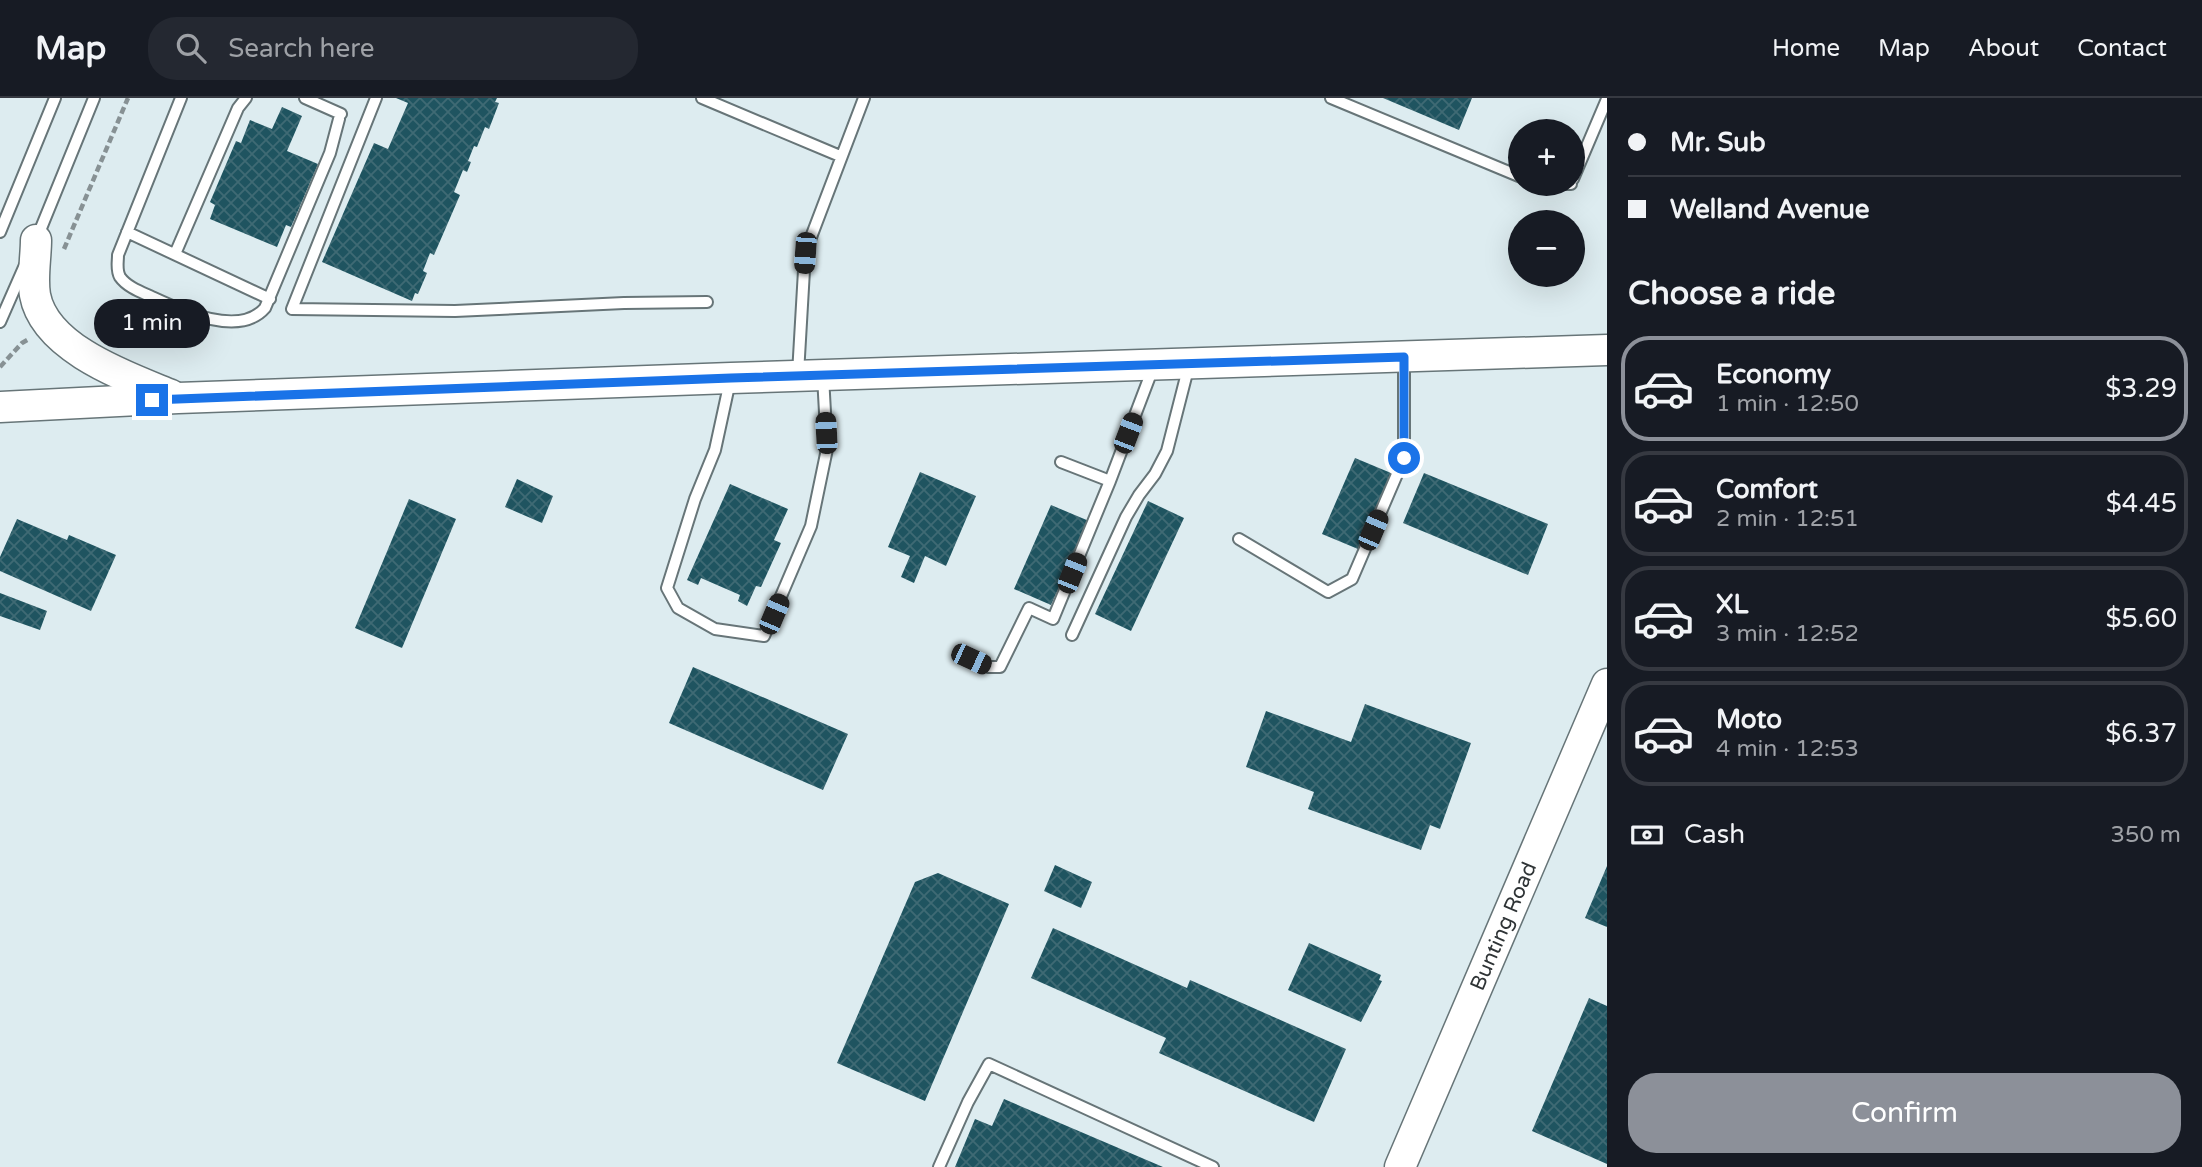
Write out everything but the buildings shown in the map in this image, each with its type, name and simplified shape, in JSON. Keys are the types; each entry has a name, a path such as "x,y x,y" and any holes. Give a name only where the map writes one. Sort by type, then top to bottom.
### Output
{"main road":[{"path":"36,240 35,296 50,328 98,365 178,398"},
{"path":"0,407 731,378 1602,352"},
{"name":"Bunting Road","path":"1400,1167 1607,684"}],"lane":[{"path":"0,232 55,98"},
{"path":"0,322 94,98"},
{"path":"181,98 118,255 117,271 122,280 133,288 205,319 250,319 261,313 270,299 330,153 340,116 305,98"},
{"path":"175,254 238,108 246,98"},
{"path":"376,98 292,309 454,311 707,302"},
{"path":"702,98 840,156"},
{"path":"731,378 715,450 695,499 667,587 678,608 715,629 764,636 811,526 827,449 810,377 805,253 864,98"},
{"path":"1331,98 1508,172"},
{"path":"1585,151 1607,99"},
{"path":"127,232 270,299"},
{"path":"1239,539 1328,592 1352,579 1404,458 1404,357"},
{"path":"971,659 988,667 1000,667 1029,608 1053,619 1154,365"},
{"path":"1072,635 1126,517 1167,452 1189,365"},
{"path":"1061,462 1110,481"},
{"path":"939,1167 968,1102 989,1064 1213,1167"}],"path":[{"path":"63,252 128,98"},
{"path":"0,367 22,342 50,328"}],"route":[{"path":"152,400 731,378 1404,357 1404,458"}]}
